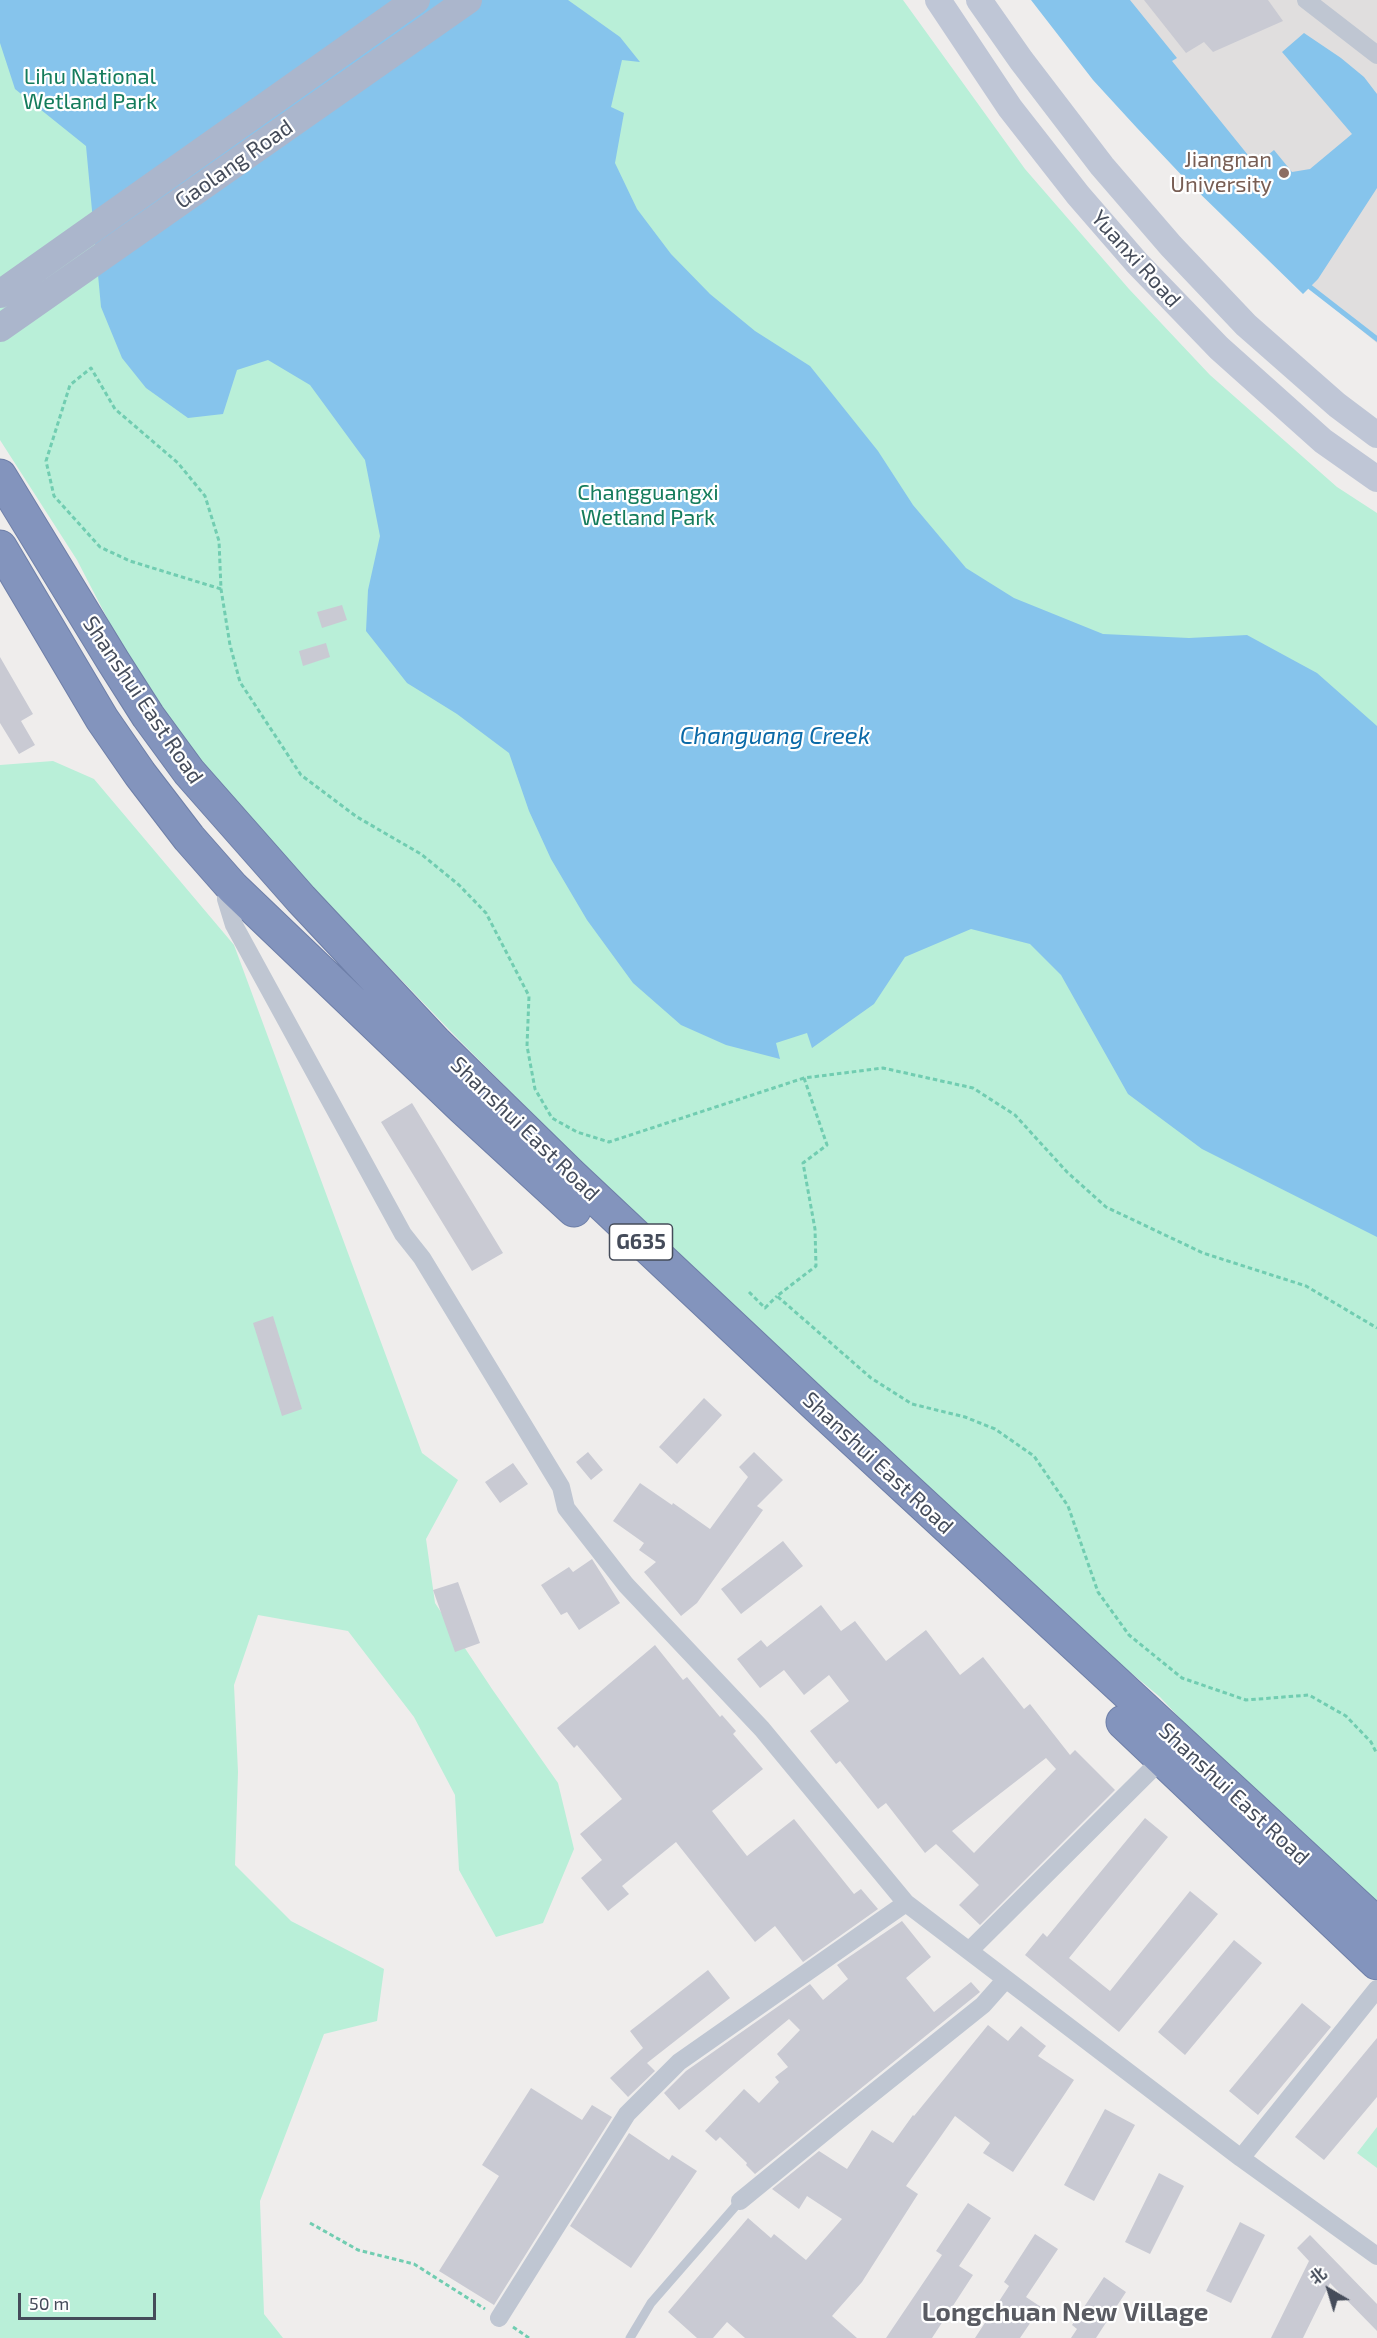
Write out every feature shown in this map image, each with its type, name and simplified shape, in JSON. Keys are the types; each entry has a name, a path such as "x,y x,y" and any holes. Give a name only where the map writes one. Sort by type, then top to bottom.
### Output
{"highway":[{"name":"Shanshui East Road","path":"0,476 112,661 189,772 237,830 404,1008 561,1182 1377,1963"},
{"name":"Shanshui East Road","path":"0,547 102,719 175,819 233,888 464,1108 561,1182 1377,1924"}],"main road":[{"name":"Gaolang Road","path":"0,294 416,0"},
{"name":"Gaolang Road","path":"0,328 468,0"},
{"name":"Yuanxi Road","path":"938,0 1010,108 1078,195 1137,263 1228,356 1323,441 1377,479"},
{"name":"Yuanxi Road","path":"980,0 1021,60 1102,166 1171,246 1246,325 1337,405 1377,435"}],"street":[{"path":"1306,0 1377,55"},
{"path":"233,888 226,899 234,925 403,1234 422,1258 561,1487 566,1509 626,1585 762,1729 906,1903 1241,2158 1377,2256"},
{"path":"969,1951 1162,1759"},
{"path":"499,2318 627,2114 679,2062 906,1903"},
{"path":"740,2201 983,2006 1006,1979"},
{"path":"1241,2158 1377,1989"}],"lane":[{"path":"630,2338 651,2303 740,2201"}],"path":[{"path":"220,589 130,561 100,547 54,496 46,461 70,385 91,368 115,409 178,463 205,496 219,541 220,589 230,645 240,682 301,775 357,817 421,854 459,885 486,913 529,996 527,1046 535,1089 552,1118 577,1132 609,1142 804,1078 883,1068 973,1088 1015,1115 1067,1172 1106,1207 1203,1254 1306,1286 1377,1328"},
{"path":"749,1292 765,1308 816,1266 815,1229 803,1163 827,1145 804,1078"},
{"path":"777,1296 871,1378 912,1404 965,1417 995,1429 1034,1456 1068,1506 1098,1592 1130,1635 1182,1678 1246,1700 1309,1695 1346,1716 1371,1742 1377,1754"},
{"path":"309,2223 358,2250 414,2264 529,2338"}],"shaded area":[{"name":"Jiangnan University","path":"1041,0 1377,0 1377,343 1286,269"}],"green space":[{"name":"Changguangxi Wetland Park","path":"0,0 903,0 1025,169 1129,289 1210,375 1337,487 1377,513 1377,1907 1200,1740 1160,1697 1071,1623 656,1237 460,1041 239,811 169,721 119,641 77,560 0,440"},
{"path":"53,761 94,779 234,945 422,1453 458,1480 426,1539 435,1603 558,1783 574,1849 543,1923 496,1937 459,1870 455,1795 414,1717 348,1631 258,1615 234,1685 238,1772 235,1865 291,1921 384,1969 377,2021 324,2034 260,2201 264,2314 283,2338 0,2338 0,765"},
{"path":"1377,2127 1377,2168 1357,2153"}],"water":[{"name":"Changuang Creek","path":"0,0 568,0 620,37 640,62 622,60 611,107 624,113 615,163 637,209 671,254 710,294 755,331 810,366 878,451 913,505 966,568 1014,598 1103,634 1189,638 1247,635 1317,673 1377,726 1377,1237 1202,1149 1128,1094 1061,975 1030,944 971,929 905,957 874,1004 812,1048 807,1033 776,1043 780,1059 726,1045 681,1025 633,983 587,920 551,859 529,811 509,753 457,714 407,683 366,631 368,590 380,536 365,460 310,385 268,360 237,370 223,414 188,418 146,388 122,358 101,307 86,146 15,89 0,43"},
{"path":"1031,0 1130,0 1177,58 1172,61 1256,165 1274,150 1292,172 1310,169 1352,134 1282,52 1304,33 1364,77 1377,94 1377,188 1318,279 1303,294 1188,182 1137,128 1093,80"}],"building":[{"path":"1144,0 1268,0 1283,21 1213,52 1204,42 1186,53"},
{"path":"342,605 347,620 322,628 317,612"},
{"path":"326,643 330,657 303,666 299,651"},
{"path":"0,657 33,714 21,721 35,745 19,754 0,723"},
{"path":"412,1103 503,1253 472,1271 381,1122"},
{"path":"273,1316 302,1409 282,1416 253,1323"},
{"path":"704,1398 722,1415 677,1464 659,1447"},
{"path":"588,1452 603,1470 591,1480 576,1462"},
{"path":"754,1452 783,1480 757,1506 763,1510 697,1603 681,1616 644,1572 656,1562 639,1550 644,1543 613,1521 640,1483 710,1529 748,1477 739,1467"},
{"path":"513,1463 528,1484 500,1503 485,1482"},
{"path":"783,1541 803,1566 741,1614 721,1589"},
{"path":"592,1559 620,1603 579,1630 567,1612 561,1615 541,1585 569,1567 573,1572"},
{"path":"458,1582 480,1643 455,1652 433,1590"},
{"path":"821,1605 841,1631 855,1621 886,1661 926,1630 960,1675 983,1657 1024,1709 1030,1704 1070,1755 1075,1750 1115,1790 980,1925 959,1905 979,1885 936,1844 925,1853 886,1803 878,1809 840,1761 836,1764 810,1731 849,1701 829,1675 804,1695 784,1670 760,1688 737,1659 761,1640 767,1647","holes":["1046,1758 1056,1769 974,1853 952,1831"]},
{"path":"655,1645 683,1680 687,1677 720,1717 722,1715 736,1731 733,1734 763,1769 712,1811 747,1856 794,1819 854,1894 861,1889 878,1909 803,1962 775,1926 755,1942 676,1842 622,1886 629,1894 608,1911 581,1878 602,1860 580,1834 622,1799 577,1745 574,1748 557,1728"},
{"path":"1145,1818 1168,1837 1069,1958 1110,1991 1190,1891 1218,1914 1119,2032 1025,1955 1043,1933 1047,1937"},
{"path":"902,1921 931,1957 906,1978 934,2012 971,1982 980,1992 755,2174 720,2137 716,2141 705,2131 744,2089 759,2103 779,2082 775,2077 788,2067 777,2054 800,2030 789,2019 679,2110 664,2093 686,2071 810,1984 823,2000 848,1979 837,1965"},
{"path":"1234,1940 1262,1963 1185,2055 1158,2032"},
{"path":"708,1970 730,1998 647,2063 655,2071 628,2097 610,2078 643,2048 630,2031"},
{"path":"1302,2003 1331,2027 1258,2115 1229,2091"},
{"path":"988,2025 1008,2041 1021,2026 1046,2046 1038,2056 1074,2080 1013,2172 983,2153 990,2143 955,2116 906,2186 918,2194 862,2282 832,2316 857,2338 745,2338 727,2322 713,2338 697,2338 668,2312 748,2218 771,2238 774,2234 806,2260 842,2219 807,2196 799,2209 772,2189 819,2151 847,2169 872,2130 893,2143 913,2115"},
{"path":"1377,2038 1377,2097 1324,2160 1295,2137"},
{"path":"531,2088 582,2120 592,2105 612,2117 494,2305 439,2271 499,2176 482,2165"},
{"path":"1105,2109 1135,2125 1094,2201 1064,2185"},
{"path":"629,2133 669,2160 672,2155 697,2171 631,2268 570,2226"},
{"path":"1159,2173 1184,2186 1150,2254 1125,2242"},
{"path":"968,2203 991,2218 959,2266 973,2275 932,2338 886,2338 942,2255 936,2251"},
{"path":"1240,2222 1265,2235 1231,2303 1206,2291"},
{"path":"1035,2234 1058,2249 1026,2297 1041,2307 1020,2338 975,2338 1009,2286 1004,2282"},
{"path":"1310,2235 1377,2304 1377,2331 1330,2283 1303,2338 1271,2338 1309,2261 1297,2248"},
{"path":"1104,2277 1126,2292 1096,2338 1071,2338 1077,2329 1072,2325"}],"waterway":[{"path":"1310,287 1377,339"}],"place":[{"name":"Jiangnan University","path":"1284,173"}],"district":[{"name":"Longchuan New Village","path":"1065,2312"}],"park label":[{"name":"Lihu National Wetland Park","path":"90,90"}]}
